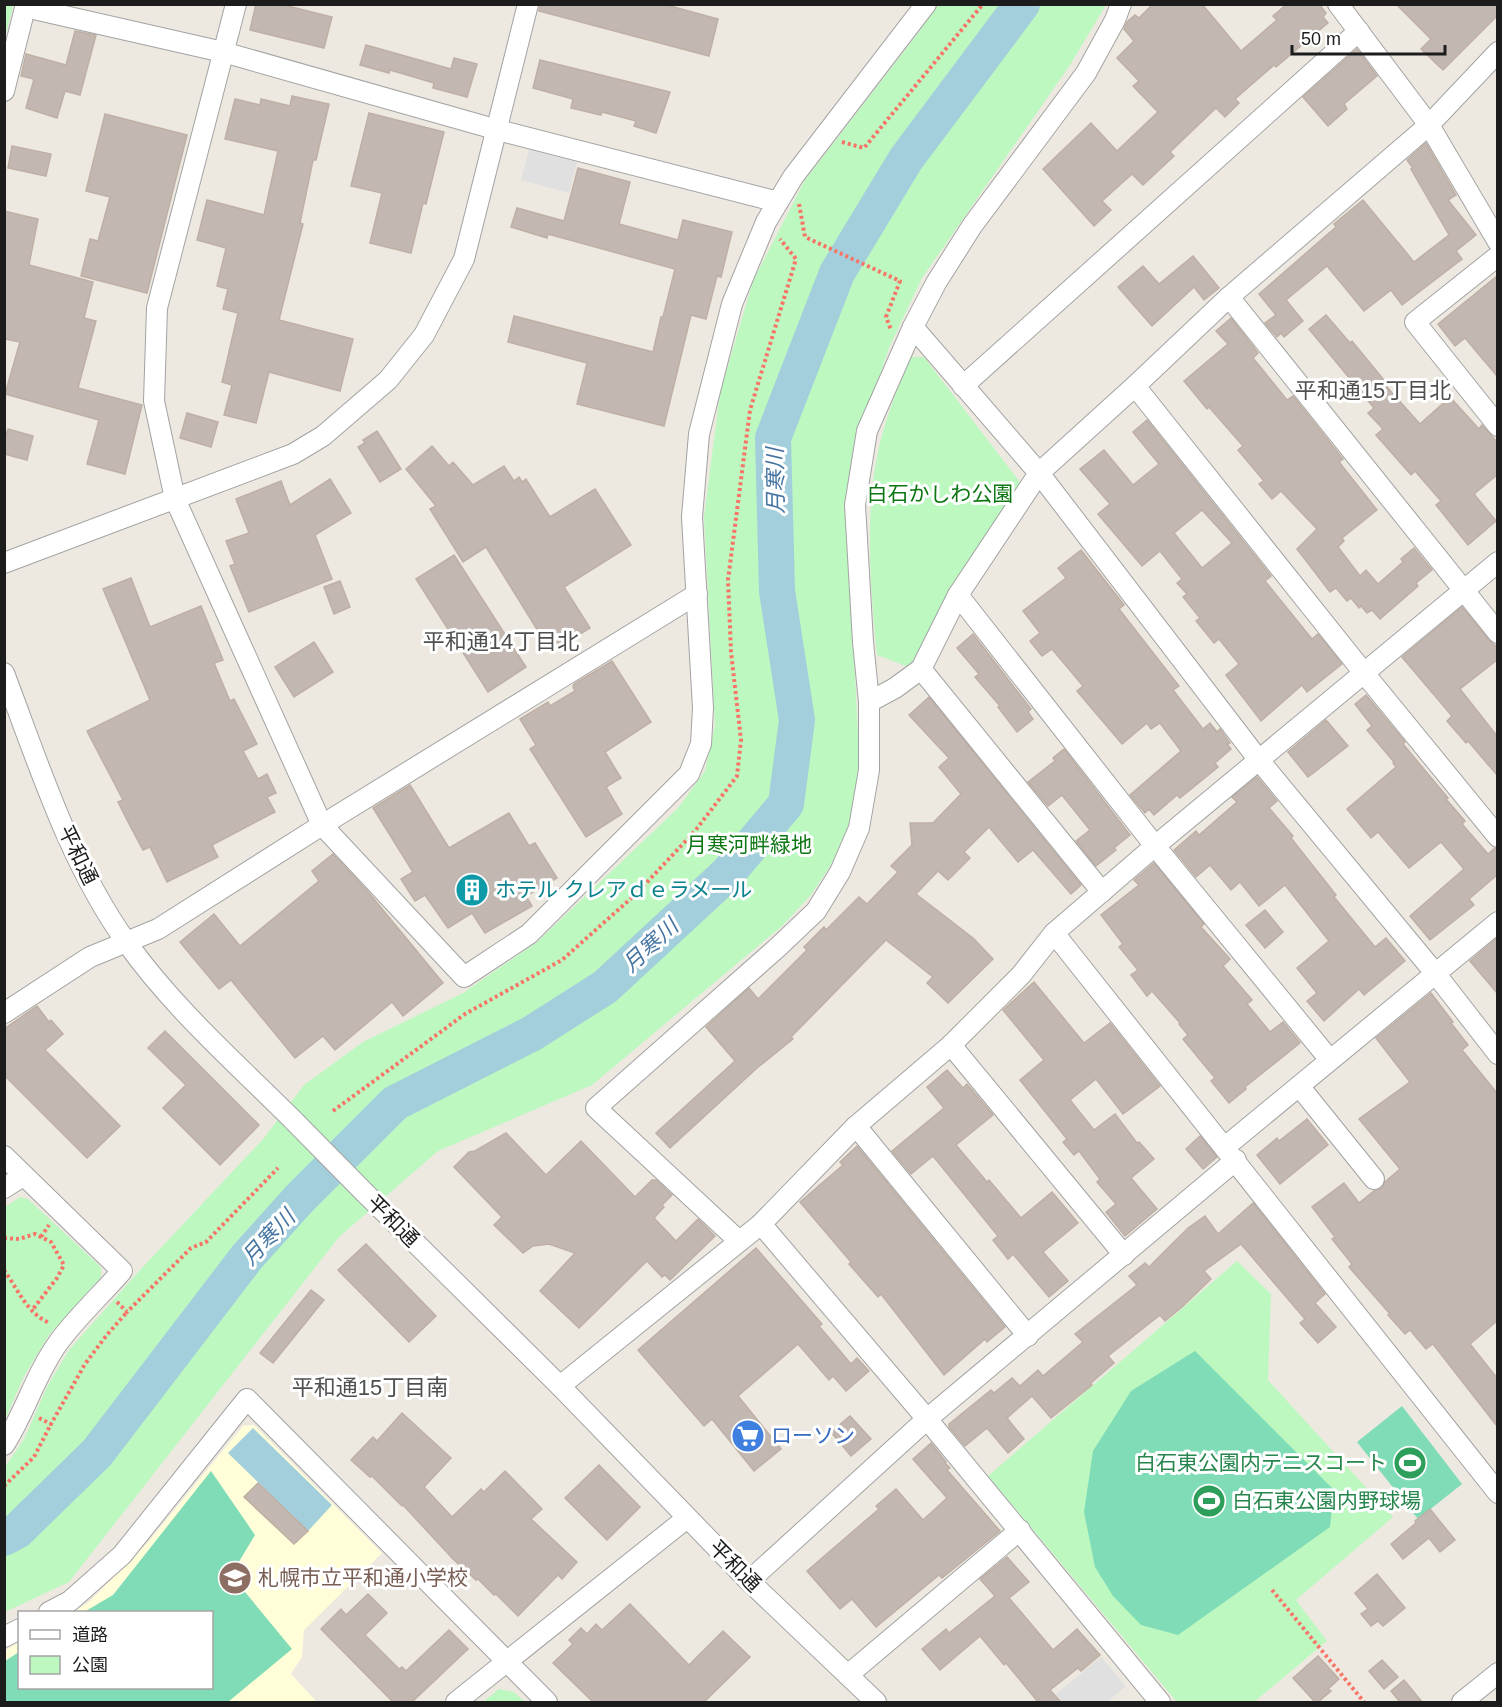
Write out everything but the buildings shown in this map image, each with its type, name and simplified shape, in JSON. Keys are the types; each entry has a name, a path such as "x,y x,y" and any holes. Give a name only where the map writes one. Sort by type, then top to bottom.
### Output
{"street":[{"path":"236,4 157,308 154,401 175,499 322,825 464,977 529,934 689,774 700,744 703,708 692,517 699,434 732,304 766,222 793,177 926,4"},
{"path":"4,563 293,454 323,436 388,380 424,335 464,259 528,4"},
{"path":"739,1241 596,1107 816,911 840,872 859,828 869,770 869,702 855,505 867,431 913,327 936,283 972,226 1086,73 1115,20 1121,4"},
{"path":"1338,4 1429,125 1497,242"},
{"path":"4,91 26,6 223,52 498,129 778,202"},
{"path":"963,386 1359,31"},
{"path":"869,702 895,688 921,669 958,595 1039,473 1229,297 1429,125 1497,52"},
{"path":"1497,256 1415,322 1497,426"},
{"path":"1229,297 1497,633"},
{"path":"913,327 1039,473 1258,759 1435,973 1497,1054"},
{"path":"1135,386 1497,837"},
{"path":"560,1386 761,1224 856,1126 951,1045 1021,975 1054,933 1258,759 1497,562"},
{"path":"4,1013 90,957 158,929 697,594"},
{"path":"958,595 1155,846 1330,1060"},
{"path":"921,669 1102,892"},
{"name":"平和通","path":"4,673 63,827 106,910 126,942 179,1005 560,1386 749,1581 876,1702"},
{"path":"749,1581 927,1419 1124,1255 1299,1086 1497,922"},
{"path":"1054,933 1497,1493"},
{"path":"951,1045 1124,1255"},
{"path":"1299,1086 1374,1179"},
{"path":"856,1126 1028,1336"},
{"path":"4,1156 122,1271 58,1343 4,1445"},
{"path":"4,1188 23,1176"},
{"path":"761,1224 1020,1530 1160,1702"},
{"path":"51,1611 70,1601 122,1555 247,1399 547,1702"},
{"path":"456,1702 687,1518"},
{"path":"849,1674 1020,1530"},
{"path":"4,1637 18,1630"},
{"path":"1462,1702 1497,1673"}],"path":[{"path":"822,137 864,148 983,4"},
{"path":"333,1111 465,1014 562,960 636,894 695,831 737,776 741,740 731,652 729,580 750,410 796,259 766,222"},
{"path":"805,237 900,281 886,317 902,354"},
{"path":"4,1486 34,1457 85,1364 106,1336 191,1248 206,1242 278,1168"},
{"path":"4,1238 19,1239 35,1234 51,1242 64,1265 33,1309"},
{"path":"4,1270 23,1301 43,1320 70,1330"},
{"path":"105,1290 128,1312"},
{"path":"23,1411 51,1424"},
{"path":"1272,1590 1364,1702"}],"shaded area":[{"path":"529,150 577,162 569,193 521,180"},
{"name":"札幌市立平和通小学校","path":"254,1425 382,1553 304,1630 302,1657 291,1674 317,1702 5,1702 4,1651 18,1643 18,1689 213,1689 213,1611 74,1611 88,1603 148,1542 243,1426"},
{"path":"1101,1657 1126,1686 1107,1702 1063,1702 1056,1694"}],"green space":[{"path":"4,5 13,6 5,38"},
{"name":"月寒河畔緑地","path":"938,5 1106,5 1070,65 922,278 889,348 861,431 849,562 859,753 856,792 848,827 832,863 811,895 782,926 592,1085 438,1151 339,1237 69,1582 5,1612 5,1467 24,1439 48,1385 69,1350 140,1270 264,1138 304,1085 363,1042 463,993 537,942 678,808 705,771 715,725 704,517 720,393 753,281 805,180"},
{"name":"白石かしわ公園","path":"909,357 924,357 1020,482 1022,491 911,668 877,655 871,583 870,533 873,485 882,435"},
{"path":"20,1197 28,1199 101,1267 101,1277 49,1335 24,1376 5,1420 5,1207"},
{"path":"1237,1261 1271,1294 1268,1380 1393,1517 1296,1600 1327,1641 1254,1702 1177,1702 988,1476"},
{"name":"白石東公園内野球場","path":"1195,1351 1334,1490 1330,1527 1178,1635 1141,1625 1113,1596 1095,1567 1084,1512 1093,1451 1131,1391"},
{"name":"白石東公園内テニスコート","path":"1402,1406 1462,1484 1418,1519 1357,1442"},
{"path":"211,1471 255,1535 231,1575 292,1649 228,1702 5,1702 5,1661 18,1653 18,1689 213,1689 213,1611 86,1611 113,1595"},
{"path":"499,1689 514,1692 525,1702 483,1702"}],"water":[{"path":"253,1428 332,1505 308,1531 228,1453"}],"waterway":[{"name":"月寒川","path":"4,1538 17,1531 97,1453 247,1257 299,1199 395,1103 531,1034 605,987 727,874 786,804 797,720 777,591 773,438 837,273 906,159 1022,4"}],"place":[{"name":"ホテル クレアｄｅラメール","path":"472,890"},
{"name":"ローソン","path":"748,1436"},
{"name":"白石東公園内テニスコート","path":"1410,1463"},
{"name":"白石東公園内野球場","path":"1209,1501"},
{"name":"札幌市立平和通小学校","path":"235,1578"}],"district":[{"name":"平和通15丁目北","path":"1373,390"},
{"name":"平和通14丁目北","path":"501,641"},
{"name":"平和通15丁目南","path":"370,1387"}]}
